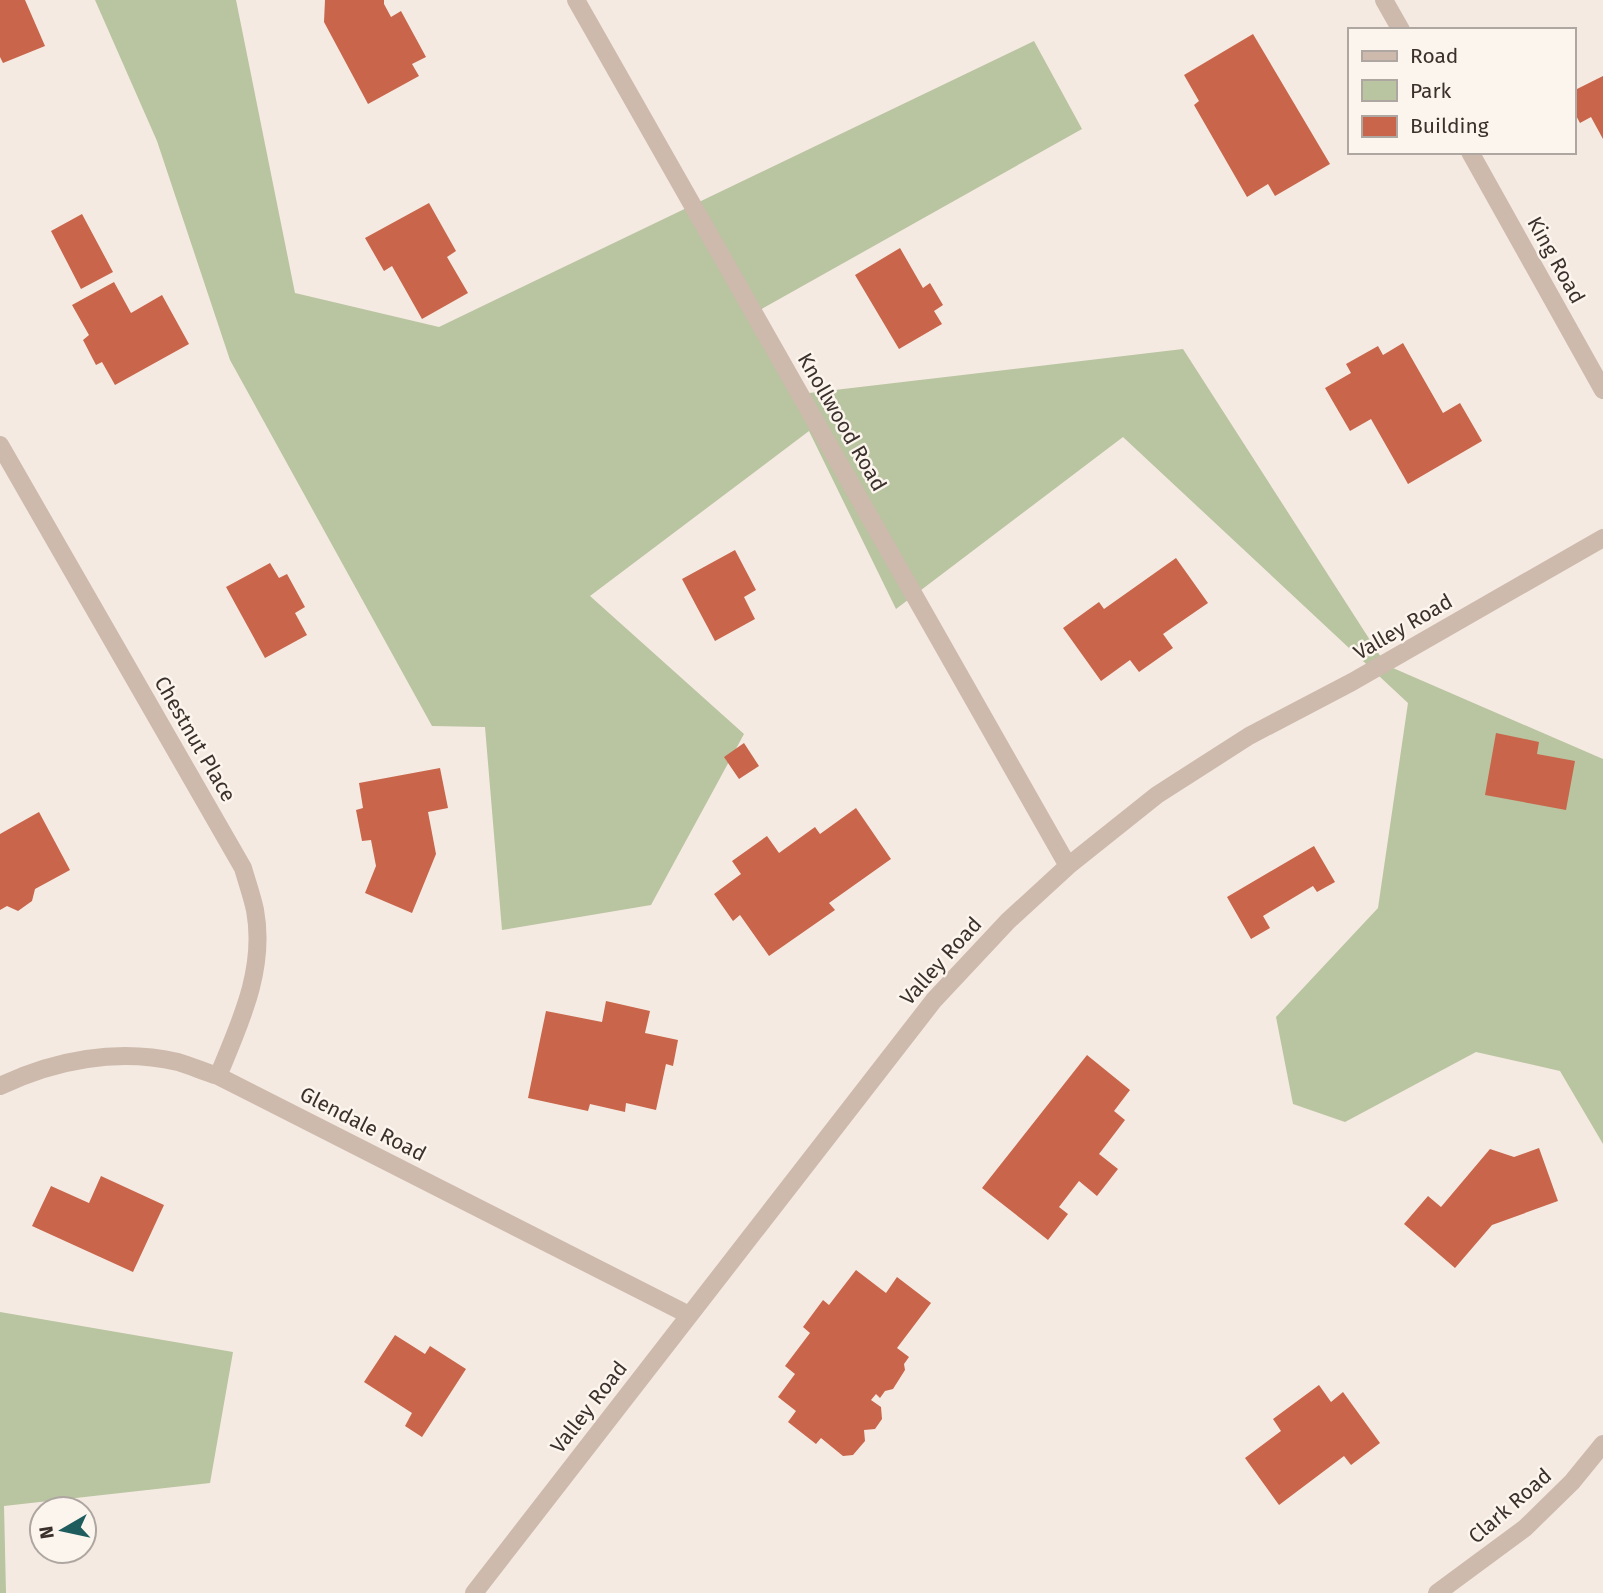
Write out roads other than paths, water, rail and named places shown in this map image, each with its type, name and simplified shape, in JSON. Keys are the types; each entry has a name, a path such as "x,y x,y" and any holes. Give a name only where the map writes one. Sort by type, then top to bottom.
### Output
{"street":[{"name":"Knollwood Road","path":"576,0 1068,866"},
{"path":"1384,0 1400,28"},
{"name":"King Road","path":"1471,154 1603,390"},
{"name":"Chestnut Place","path":"0,444 243,868 255,911 258,952 247,1007 218,1076"},
{"name":"Valley Road","path":"474,1593 934,1000 1008,921 1068,866 1157,795 1249,736 1352,682 1603,538"},
{"name":"Glendale Road","path":"0,1086 31,1071 79,1059 128,1056 177,1062 218,1076 689,1315"},
{"name":"Clark Road","path":"1437,1593 1525,1528 1572,1482 1603,1444"}]}
